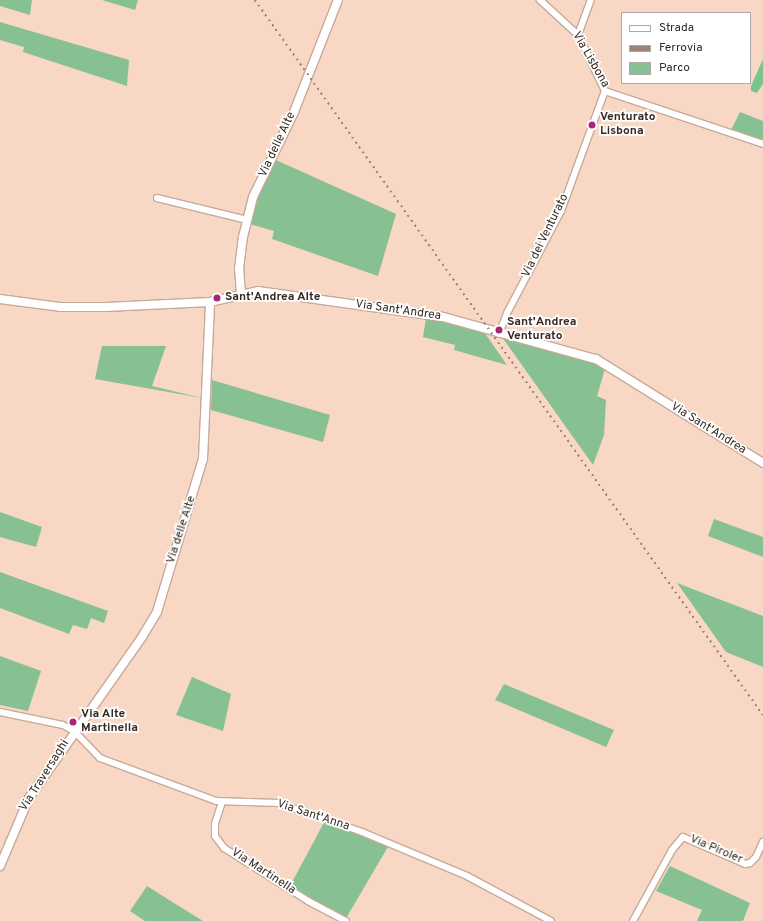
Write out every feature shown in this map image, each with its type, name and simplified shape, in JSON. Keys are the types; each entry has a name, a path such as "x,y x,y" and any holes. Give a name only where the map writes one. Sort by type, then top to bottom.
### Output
{"street":[{"name":"Via delle Alte","path":"241,295 239,269 247,220 253,197 294,112 338,0"},
{"name":"Via Lisbona","path":"540,0 578,35 605,91 763,144"},
{"path":"578,35 591,0"},
{"name":"Via dei Venturato","path":"499,334 507,313 561,211 605,91"},
{"path":"157,198 247,220"},
{"name":"Via Sant'Andrea","path":"0,299 61,307 210,302 258,291 443,317 499,334 596,359 763,463"},
{"name":"Via delle Alte","path":"74,731 142,637 157,612 203,459 210,302"},
{"path":"0,712 59,724 74,731"},
{"name":"Via Sant'Anna","path":"74,731 100,758 222,802 278,803 362,832 466,876 551,921"},
{"name":"Via Traversaghi","path":"0,866 29,798 74,731"},
{"name":"Via Martinella","path":"222,802 215,824 215,836 224,848 308,901 346,921"},
{"name":"Via Piroler","path":"633,921 672,850 683,837 745,864 750,863 756,857 763,842"}],"green space":[{"path":"0,0 32,0 30,15 0,6"},
{"path":"102,0 138,0 135,10"},
{"path":"0,22 129,60 127,86 23,52 24,47 0,40"},
{"path":"763,59 763,84 757,93 751,91 751,86"},
{"path":"740,112 763,121 763,141 731,130"},
{"path":"276,160 396,214 378,276 272,239 274,231 250,224 260,193"},
{"path":"426,318 484,332 507,365 454,350 455,345 423,337"},
{"path":"502,337 582,357 605,369 597,396 606,400 604,435 593,465"},
{"path":"102,346 166,346 152,386 202,398 95,379"},
{"path":"212,380 330,415 323,442 211,410"},
{"path":"0,512 42,527 36,547 0,537"},
{"path":"714,519 763,537 763,557 708,536"},
{"path":"0,572 108,611 104,623 91,618 87,629 73,625 69,634 0,608"},
{"path":"677,583 763,616 763,667 726,652"},
{"path":"0,656 41,671 28,711 0,705"},
{"path":"192,677 231,694 223,731 176,715"},
{"path":"504,684 614,730 606,747 495,700"},
{"path":"327,817 389,845 345,920 290,886"},
{"path":"670,866 750,903 743,921 697,921 702,910 656,891"},
{"path":"147,886 203,921 145,921 130,911"}],"railway":[{"path":"255,0 763,715"}],"place":[{"name":"Venturato Lisbona","path":"592,125"},
{"name":"Sant'Andrea Alte","path":"217,298"},
{"name":"Sant'Andrea Venturato","path":"499,330"},
{"name":"Via Alte Martinella","path":"73,722"}]}
